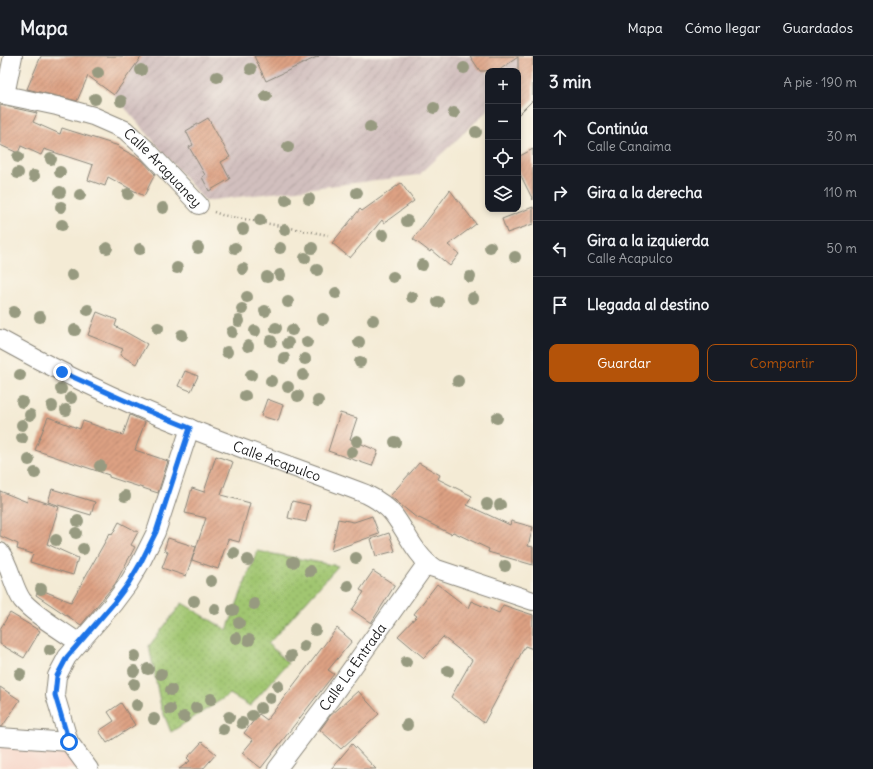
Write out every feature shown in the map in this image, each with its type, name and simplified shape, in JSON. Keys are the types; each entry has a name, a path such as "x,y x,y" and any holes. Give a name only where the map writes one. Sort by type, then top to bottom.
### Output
{"street":[{"path":"3,94 12,56"},
{"name":"Calle Araguaney","path":"3,94 93,116 125,130 147,150 199,205"},
{"name":"Calle Acapulco","path":"0,339 62,372 148,411 366,494 380,502 393,513 406,536 427,563 434,568 533,601"},
{"path":"89,769 69,742 55,695 57,676 67,657 113,604 128,584 141,562 156,532 190,428"},
{"path":"0,552 22,600 79,643"},
{"name":"Calle La Entrada","path":"276,769 330,699 427,563"},
{"path":"0,737 69,742"}],"path":[{"name":"Calle Araguaney","path":"199,205 222,215 328,235"}],"shaded area":[{"path":"115,56 533,56 521,68 485,68 485,113 419,175 205,201 114,95"},
{"path":"0,737 69,742 89,769 0,769"}],"green space":[{"path":"257,551 338,566 268,644 288,663 250,706 230,694 171,732 161,707 149,646 182,603 227,630"}],"building":[{"path":"41,56 142,56 114,95 88,76 77,101 27,89"},
{"path":"254,56 319,56 266,81"},
{"path":"470,56 533,56 533,100 521,112 521,68 518,68 518,57 502,68 485,68 485,71 480,71"},
{"path":"0,105 37,113 33,122 60,134 62,128 119,146 118,147 142,160 155,174 144,196 108,177 105,186 88,180 93,165 44,149 41,155 21,146 18,153 0,145"},
{"path":"208,118 230,157 221,162 230,179 209,191 202,177 205,175 189,147 193,145 186,131"},
{"path":"533,149 533,200 521,176 521,155"},
{"path":"401,183 414,201 384,223 382,220 350,258 332,243 360,209 362,211"},
{"path":"450,190 476,224 448,245 459,254 450,266 431,250 430,252 413,239"},
{"path":"533,207 533,224 507,233 502,219"},
{"path":"97,312 117,320 115,326 147,344 136,364 120,355 123,349 88,335"},
{"path":"185,371 198,376 191,391 178,386"},
{"path":"267,399 283,405 278,421 261,416"},
{"path":"340,413 357,418 350,439 378,451 372,466 328,451"},
{"path":"130,415 145,422 135,450 168,461 158,493 35,450 48,417 80,429 83,421 123,435"},
{"path":"216,456 233,462 221,495 250,503 239,542 228,539 218,569 192,560 206,518 185,513 192,488 204,492"},
{"path":"419,463 440,475 438,479 472,496 467,505 510,525 511,521 533,527 528,546 533,547 533,565 488,552 489,549 453,532 451,534 419,518 418,519 390,496"},
{"path":"52,489 95,502 91,515 48,502"},
{"path":"0,491 27,502 28,497 59,507 47,544 78,558 73,575 30,562 33,554 17,549 18,544 0,536"},
{"path":"292,501 310,505 306,522 288,518"},
{"path":"372,516 379,534 331,551 338,519 354,522"},
{"path":"119,522 138,532 131,545 135,547 115,584 81,625 36,595 39,589 71,602 110,533 112,535"},
{"path":"389,533 395,551 376,556 371,539"},
{"path":"168,538 196,547 186,576 162,568 168,552 164,550"},
{"path":"373,571 395,585 371,623 352,610 364,592 360,590"},
{"path":"437,584 468,608 471,601 499,613 503,605 533,615 533,649 525,646 484,723 451,697 472,660 443,637 424,658 398,636 417,616 414,614"},
{"path":"10,613 40,631 24,658 0,644 0,629"},
{"path":"337,628 352,641 328,670 334,674 261,768 242,753 253,740 244,733 259,714 267,720"},
{"path":"0,687 20,700 2,727 0,727"},
{"path":"358,691 379,714 341,749 320,730 330,716"},
{"path":"121,703 135,725 107,743 99,731 114,721 108,712"},
{"path":"202,742 216,754 203,769 179,769 190,761 187,758"},
{"path":"352,744 376,769 331,769"}],"route":[{"path":"62,372 148,411 190,428 156,532 141,562 128,584 113,604 67,657 57,676 55,695 69,742"}]}
